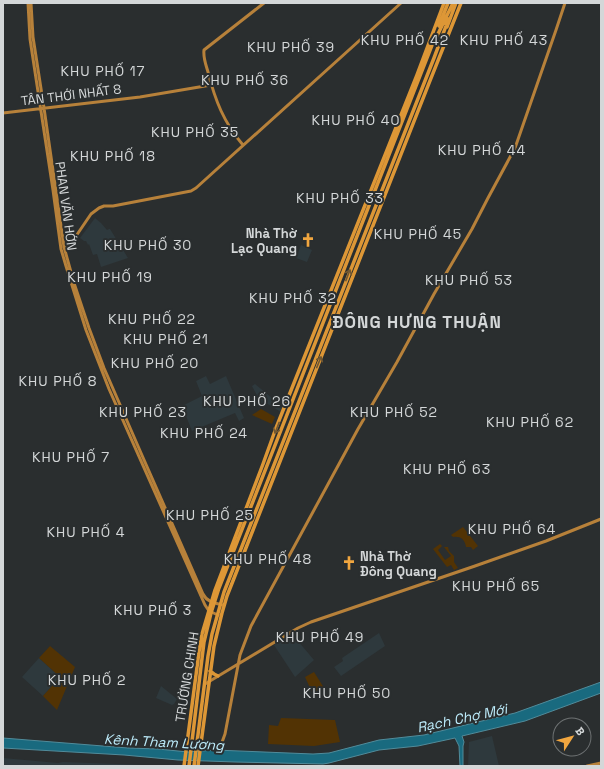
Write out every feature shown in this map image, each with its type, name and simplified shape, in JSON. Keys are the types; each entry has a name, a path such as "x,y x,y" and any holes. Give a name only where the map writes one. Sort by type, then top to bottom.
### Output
{"main road":[{"name":"TRƯỜNG CHINH","path":"190,741 204,634 213,602 433,35 444,3"},
{"path":"434,40 448,3"},
{"name":"TRƯỜNG CHINH","path":"199,743 212,634 232,570 440,43 452,3"},
{"path":"440,43 456,3"},
{"name":"TRƯỜNG CHINH","path":"222,605 461,3"},
{"name":"TRƯỜNG CHINH","path":"348,255 434,40 448,15"},
{"name":"TRƯỜNG CHINH","path":"432,46 433,35"},
{"name":"TRƯỜNG CHINH","path":"434,58 446,39"},
{"path":"348,255 359,260"},
{"name":"TRƯỜNG CHINH","path":"199,743 219,615"},
{"path":"210,671 218,676"},
{"path":"184,766 190,741"},
{"path":"189,766 190,741"},
{"path":"194,766 199,743"},
{"path":"198,766 199,743"}],"street":[{"name":"PHAN VĂN HỚN","path":"30,3 33,37 55,202 63,248 73,290 109,389 205,598 213,602"},
{"path":"243,145 235,136 219,108 211,85 204,50 264,3"},
{"path":"63,248 74,240 91,214 99,208 191,191 198,187 400,3"},
{"path":"218,746 221,745 225,734 238,664 244,641 251,626 358,429 472,229 515,148 565,3"},
{"name":"TÂN THỚI NHẤT 8","path":"3,113 140,97 211,85"},
{"path":"205,684 311,622 546,541 601,519"},
{"name":"PHAN VĂN HỚN","path":"179,543 205,605 210,612"},
{"path":"213,602 222,605"},
{"path":"210,612 219,615"},
{"path":"587,766 601,764"}],"shaded area":[{"path":"95,218 107,230 110,229 128,258 101,267 97,254 93,255 89,244 88,245 86,241 80,238"},
{"path":"301,245 312,250 307,262 296,258"},
{"path":"206,376 210,384 226,376 244,418 239,421 235,413 192,431 182,406 202,396 196,381"},
{"path":"255,384 283,407 281,412 266,403 263,407 252,386"},
{"path":"261,409 275,417 272,424 252,415"},
{"path":"463,527 478,546 473,550 471,547 466,547 465,542 462,539 451,535"},
{"path":"440,544 442,546 438,550 445,560 451,556 444,547 448,547 449,551 454,556 454,562 458,568 454,570 451,565 447,567 433,549"},
{"path":"379,633 385,646 341,676 334,667 343,661 342,658"},
{"path":"292,634 314,660 295,677 274,645"},
{"path":"50,646 75,667 57,710 43,696 60,677 39,658"},
{"path":"39,658 60,677 43,696 22,677"},
{"path":"314,672 326,691 312,692 305,677"},
{"path":"161,686 177,699 174,704 172,705 156,698"},
{"path":"281,718 335,720 340,742 314,746 268,744 269,725 278,726"},
{"path":"492,736 499,766 468,766 469,742"},
{"path":"3,758 58,763 171,766 3,766"}],"water":[{"path":"601,682 601,693 525,721 462,736 464,742 463,766 460,766 459,746 455,738 418,746 379,750 323,764 178,760 124,755 3,748 3,738 188,752 215,750 313,754 329,753 379,740 424,735 515,713"}],"place":[{"name":"Nhà Thờ Lạc Quang","path":"308,240"},
{"name":"Nhà Thờ Đông Quang","path":"349,563"}],"district":[{"name":"KHU PHỐ 42","path":"405,40"},
{"name":"KHU PHỐ 43","path":"504,40"},
{"name":"KHU PHỐ 39","path":"291,47"},
{"name":"KHU PHỐ 17","path":"103,71"},
{"name":"KHU PHỐ 36","path":"245,80"},
{"name":"KHU PHỐ 40","path":"356,120"},
{"name":"KHU PHỐ 35","path":"195,132"},
{"name":"KHU PHỐ 44","path":"482,150"},
{"name":"KHU PHỐ 18","path":"113,156"},
{"name":"KHU PHỐ 33","path":"340,198"},
{"name":"KHU PHỐ 45","path":"418,234"},
{"name":"KHU PHỐ 30","path":"148,245"},
{"name":"KHU PHỐ 19","path":"110,277"},
{"name":"KHU PHỐ 53","path":"469,280"},
{"name":"KHU PHỐ 32","path":"293,298"},
{"name":"KHU PHỐ 22","path":"152,319"},
{"name":"ĐÔNG HƯNG THUẬN","path":"417,322"},
{"name":"KHU PHỐ 21","path":"166,339"},
{"name":"KHU PHỐ 20","path":"155,363"},
{"name":"KHU PHỐ 8","path":"58,381"},
{"name":"KHU PHỐ 26","path":"247,401"},
{"name":"KHU PHỐ 23","path":"143,412"},
{"name":"KHU PHỐ 52","path":"394,412"},
{"name":"KHU PHỐ 62","path":"530,422"},
{"name":"KHU PHỐ 24","path":"204,433"},
{"name":"KHU PHỐ 7","path":"71,457"},
{"name":"KHU PHỐ 63","path":"447,469"},
{"name":"KHU PHỐ 25","path":"210,515"},
{"name":"KHU PHỐ 64","path":"512,529"},
{"name":"KHU PHỐ 4","path":"86,532"},
{"name":"KHU PHỐ 48","path":"268,559"},
{"name":"KHU PHỐ 65","path":"496,586"},
{"name":"KHU PHỐ 3","path":"153,610"},
{"name":"KHU PHỐ 49","path":"320,637"},
{"name":"KHU PHỐ 2","path":"87,680"},
{"name":"KHU PHỐ 50","path":"347,693"}],"water label":[{"name":"Rạch Chợ Mới","path":"462,718"},
{"name":"Kênh Tham Lương","path":"164,742"}]}
